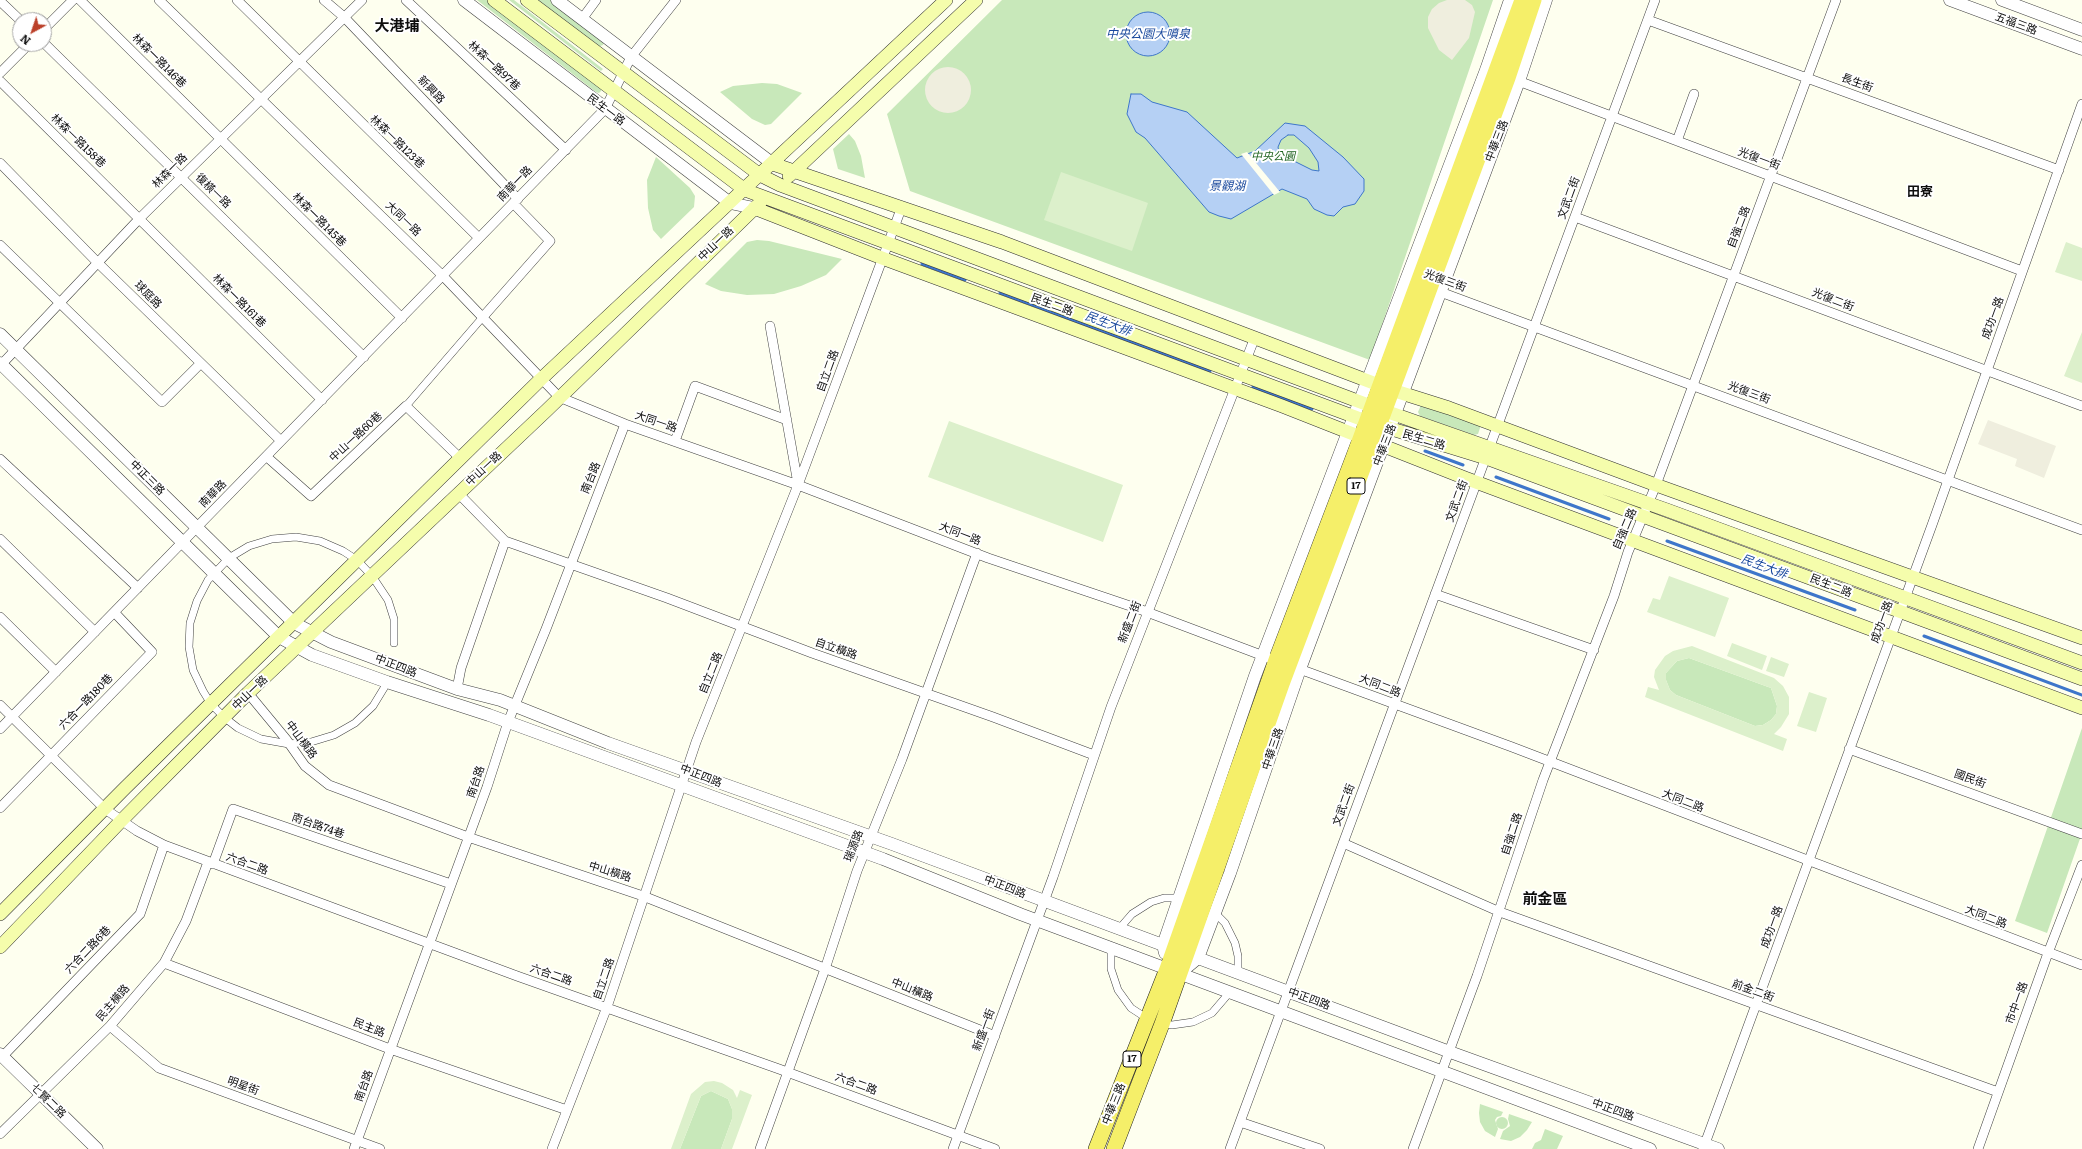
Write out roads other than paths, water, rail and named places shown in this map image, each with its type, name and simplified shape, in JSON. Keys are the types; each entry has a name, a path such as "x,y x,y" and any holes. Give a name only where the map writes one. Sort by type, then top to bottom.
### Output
{"main road":[{"name":"民生一路","path":"494,0 745,190"},
{"path":"527,0 760,175 780,184"},
{"name":"中山一路","path":"0,914 541,379 773,164 946,0"},
{"name":"中山一路","path":"0,948 121,821 248,693 559,397 764,198 794,172 976,0"},
{"name":"中華三路","path":"1502,76 1522,0"},
{"name":"中華三路","path":"1114,1149 1162,1024 1174,971 1180,952 1282,662 1502,76 1534,0"},
{"path":"773,164 1006,244 1386,387 1498,426 1656,485 2082,638"},
{"name":"民生二路","path":"780,184 1378,408 1644,517 2082,679"},
{"name":"民生二路","path":"745,190 993,284 1372,423 1488,452 1649,504 2082,662"},
{"path":"754,208 882,258 1236,389 1477,482 2082,708"},
{"name":"中華三路","path":"1096,1149 1148,1020 1174,971"}],"street":[{"path":"52,21 73,0"},
{"name":"林森一路146巷","path":"80,0 220,139"},
{"name":"大同一路","path":"159,0 443,276 559,397 625,424 798,485 977,553 1146,612 1282,662"},
{"name":"林森一路123巷","path":"237,0 479,238"},
{"name":"新興路","path":"324,0 344,17 516,201 550,241 482,318"},
{"name":"林森一路","path":"0,365 60,304 140,218 362,0"},
{"name":"林森一路97巷","path":"406,0 566,150"},
{"name":"民生一路","path":"464,0 730,203 754,208"},
{"path":"557,0 773,164"},
{"path":"582,19 596,0"},
{"name":"南華一路","path":"443,276 605,109 624,74 631,57 676,0"},
{"name":"中華三路","path":"1502,76 1510,0"},
{"name":"中華三路","path":"1174,971 1180,952 1181,898 1282,662 1502,76 1546,0"},
{"name":"文武二街","path":"1230,1149 1575,217 1610,116 1655,0"},
{"name":"自強二路","path":"1413,1149 1450,1052 1500,912 1528,824 1594,650 1628,552 1635,540 1649,504 1836,0"},
{"name":"五福三路","path":"1950,0 2082,49"},
{"name":"五福三路","path":"2002,0 2082,30"},
{"path":"0,1 12,12"},
{"name":"長生街","path":"1648,20 2058,170"},
{"name":"復橫一路","path":"52,51 364,356"},
{"path":"0,73 21,52"},
{"name":"光復一街","path":"1502,76 2022,271"},
{"name":"林森一路158巷","path":"0,81 140,218"},
{"path":"1677,141 1694,94"},
{"name":"成功一路","path":"1704,1146 1948,480 2082,104"},
{"name":"林森一路145巷","path":"220,139 402,318"},
{"name":"球庭路","path":"0,162 98,263 281,442"},
{"name":"自立二路","path":"552,1149 607,1007 686,771 798,485 901,209"},
{"name":"光復二街","path":"1575,217 2082,406"},
{"name":"林森一路161巷","path":"140,218 322,400"},
{"path":"0,245 162,402 200,364"},
{"name":"南華路","path":"0,729 443,276"},
{"name":"光復三街","path":"1423,286 2082,530"},
{"path":"460,459 406,406 482,318"},
{"path":"770,326 798,485"},
{"name":"中正三路","path":"0,334 294,623"},
{"name":"新盛二街","path":"1038,920 1094,755 1146,612 1236,389 1255,337"},
{"name":"中正三路","path":"0,365 184,542 279,637"},
{"path":"675,441 696,386 787,420"},
{"name":"中山一路60巷","path":"267,456 311,496 406,406"},
{"name":"南台路","path":"355,1145 487,787 508,722 546,629 625,424"},
{"path":"0,459 138,588"},
{"path":"457,688 461,668 505,541 458,493"},
{"path":"384,688 373,706 355,723 334,735 311,742 289,744 261,739 238,728 224,718 211,704 193,670 189,647 190,623 196,601 214,572 229,558 249,546 272,539 296,537 320,541 343,551 357,560 372,576 388,600 394,619 394,643"},
{"path":"0,539 95,632"},
{"name":"自立橫路","path":"505,541 1094,755"},
{"name":"瑞源路","path":"760,1149 825,969 841,918 865,852 926,693 977,553"},
{"path":"1435,594 1594,650"},
{"name":"六合一路180巷","path":"0,808 152,652 114,612"},
{"path":"0,617 56,672"},
{"name":"中正四路","path":"294,623 331,642 457,688 515,705 608,743 871,836 1044,902 1704,1146 1718,1149"},
{"name":"中正四路","path":"279,637 312,655 387,682 508,722 865,852 1038,920 1650,1149"},
{"name":"中華三路","path":"1180,952 1215,913 1282,662"},
{"name":"大同二路","path":"1282,662 1551,762 1809,862 2082,965"},
{"name":"中山橫路","path":"248,693 305,766 329,785 468,838 644,896 995,1036"},
{"name":"六合二路","path":"0,705 105,809 121,821 164,845 996,1149"},
{"name":"國民街","path":"1849,749 2082,834"},
{"name":"南台路74巷","path":"211,863 233,809 451,884"},
{"name":"前金二街","path":"1343,843 1500,912 1998,1092"},
{"name":"六合二路6巷","path":"1,1055 140,914 164,845"},
{"name":"民主橫路","path":"0,1134 40,1093 110,1026 164,963 186,921 211,863"},
{"name":"市中一路","path":"1978,1149 2048,953 2082,865"},
{"path":"1119,929 1132,914 1151,902 1164,898 1181,898"},
{"path":"1215,913 1225,923 1235,943 1238,956 1238,973"},
{"name":"新盛一街","path":"953,1149 1038,920"},
{"path":"1111,947 1111,969 1118,990 1131,1008 1148,1020"},
{"name":"民主路","path":"164,963 390,1049 567,1110"},
{"path":"1162,1024 1172,1025 1193,1022 1212,1013 1230,992"},
{"name":"明星街","path":"110,1026 159,1068 355,1145 380,1149"},
{"name":"七賢二路","path":"1,1055 97,1149"},
{"path":"1240,1122 1320,1149"}],"water":[{"name":"中央公園大噴泉","path":"1148,12 1160,16 1166,22 1170,34 1166,46 1160,52 1148,56 1136,52 1130,46 1126,34 1130,22 1136,16"},
{"name":"景觀湖","path":"1131,94 1141,94 1152,102 1187,112 1237,158 1255,151 1285,123 1305,126 1343,157 1364,179 1364,191 1355,204 1343,207 1334,216 1327,215 1314,209 1307,199 1282,189 1231,219 1219,216 1209,212 1145,138 1136,132 1127,114","holes":["1288,135 1294,135 1309,148 1318,162 1319,171 1312,170 1294,161 1288,161 1279,152 1278,147 1281,140"]}],"waterway":[{"name":"民生大排","path":"922,264 965,280"},
{"name":"民生大排","path":"1000,293 1210,371"},
{"name":"民生大排","path":"1253,387 1312,409"},
{"name":"民生大排","path":"1425,451 1463,465"},
{"name":"民生大排","path":"1496,477 1609,519"},
{"name":"民生大排","path":"1667,541 1855,610"},
{"name":"民生大排","path":"1924,636 2082,695"}],"district":[{"name":"大港埔","path":"397,27"},
{"name":"田寮","path":"1920,192"},
{"name":"前金區","path":"1545,900"}],"park label":[{"name":"中央公園","path":"1273,157"}]}
